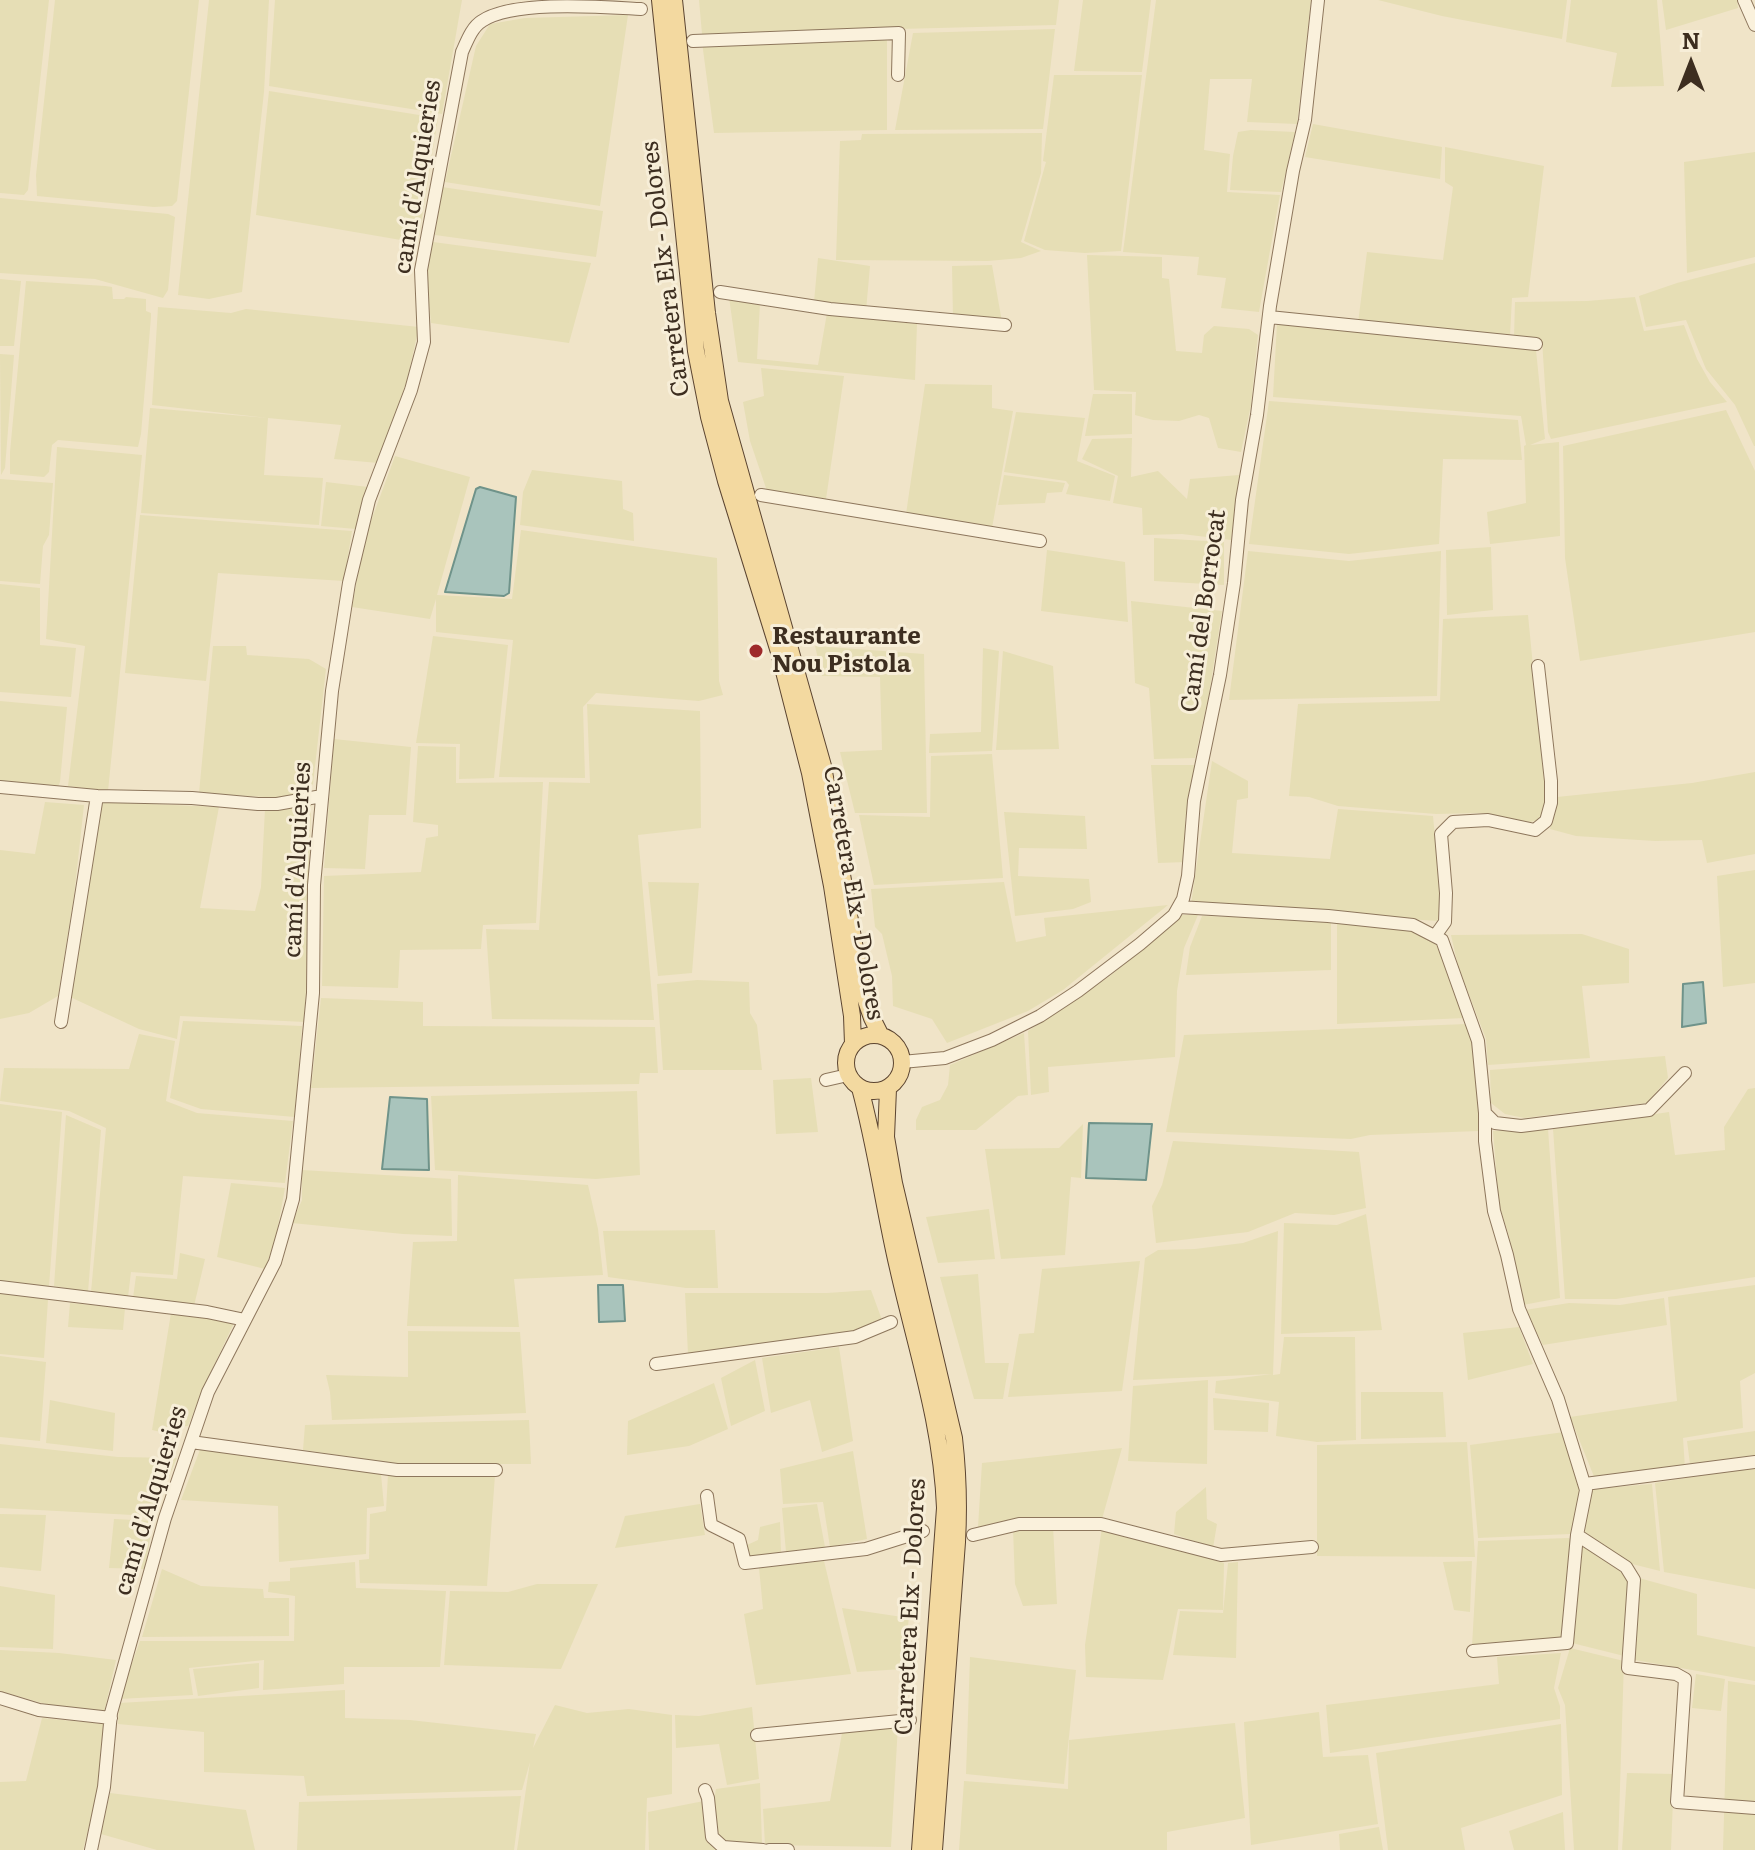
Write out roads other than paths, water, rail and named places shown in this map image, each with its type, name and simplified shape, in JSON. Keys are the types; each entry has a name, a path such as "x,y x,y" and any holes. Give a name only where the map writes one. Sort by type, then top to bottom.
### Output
{"main road":[{"name":"Carretera Elx - Dolores","path":"660,0 701,378 726,481 779,652 810,773 834,900 852,1016 853,1044"},
{"name":"Carretera Elx - Dolores","path":"674,0 707,313 720,401 823,766 862,989 881,1036"},
{"path":"865,1036 881,1036 891,1040 898,1048 902,1062 897,1079 888,1089 874,1092 860,1088 848,1075 845,1060 853,1044 865,1036"},
{"name":"Carretera Elx - Dolores","path":"860,1088 898,1270 937,1426 944,1471 945,1508 920,1850"},
{"name":"Carretera Elx - Dolores","path":"888,1089 886,1137 894,1183 954,1438 957,1463 958,1529 934,1850"}],"street":[{"name":"Camí del Borrocat","path":"1179,907 1188,876 1194,801 1232,599 1242,500 1257,415 1269,317 1293,171 1305,120 1318,0"},
{"path":"1744,0 1755,25"},
{"name":"camí d'Alquieries","path":"91,1850 104,1787 111,1718 165,1518 208,1392 275,1262 293,1199 313,993 314,885 332,691 349,583 369,500 411,390 424,342 421,270 462,52 472,31 482,21 510,10 567,6 641,9"},
{"path":"693,41 899,33 898,75"},
{"path":"720,292 859,313 1005,325"},
{"path":"1269,317 1536,344"},
{"path":"761,495 1040,541"},
{"path":"1435,936 1445,922 1441,834 1453,822 1488,820 1535,830 1546,821 1551,803 1551,781 1538,666"},
{"path":"0,787 97,796 192,798 258,804 322,796"},
{"path":"61,1022 97,796"},
{"path":"902,1062 945,1058 992,1040 1040,1016 1140,944 1179,907 1328,916 1413,925 1442,940 1478,1041 1485,1141 1494,1211 1519,1309 1558,1399 1586,1490 1577,1535 1567,1643 1473,1651"},
{"path":"1485,1113 1495,1123 1521,1126 1649,1110 1685,1073"},
{"path":"826,1080 848,1075"},
{"path":"0,1287 207,1312 245,1320"},
{"path":"656,1364 855,1337 891,1322"},
{"path":"191,1442 397,1470 496,1470"},
{"path":"1585,1484 1755,1462"},
{"path":"707,1496 711,1525 739,1539 745,1563 866,1549 923,1531"},
{"path":"973,1535 1019,1524 1101,1524 1221,1555 1312,1547"},
{"path":"1577,1535 1626,1567 1634,1580 1628,1668 1676,1674 1685,1679 1677,1802 1755,1808"},
{"path":"0,1698 39,1710 111,1718"},
{"path":"757,1735 910,1720"},
{"path":"705,1790 712,1837 723,1847 763,1850"},
{"path":"769,1850 788,1850"}],"water":[{"path":"480,487 516,497 509,593 504,596 445,592 476,489"},
{"path":"1703,982 1706,1023 1682,1027 1683,984"},
{"path":"390,1097 427,1099 429,1170 382,1169"},
{"path":"1089,1123 1152,1124 1146,1180 1086,1178"},
{"path":"598,1285 623,1285 625,1321 599,1322"}],"place":[{"name":"Restaurante Nou Pistola","path":"756,651"}]}
